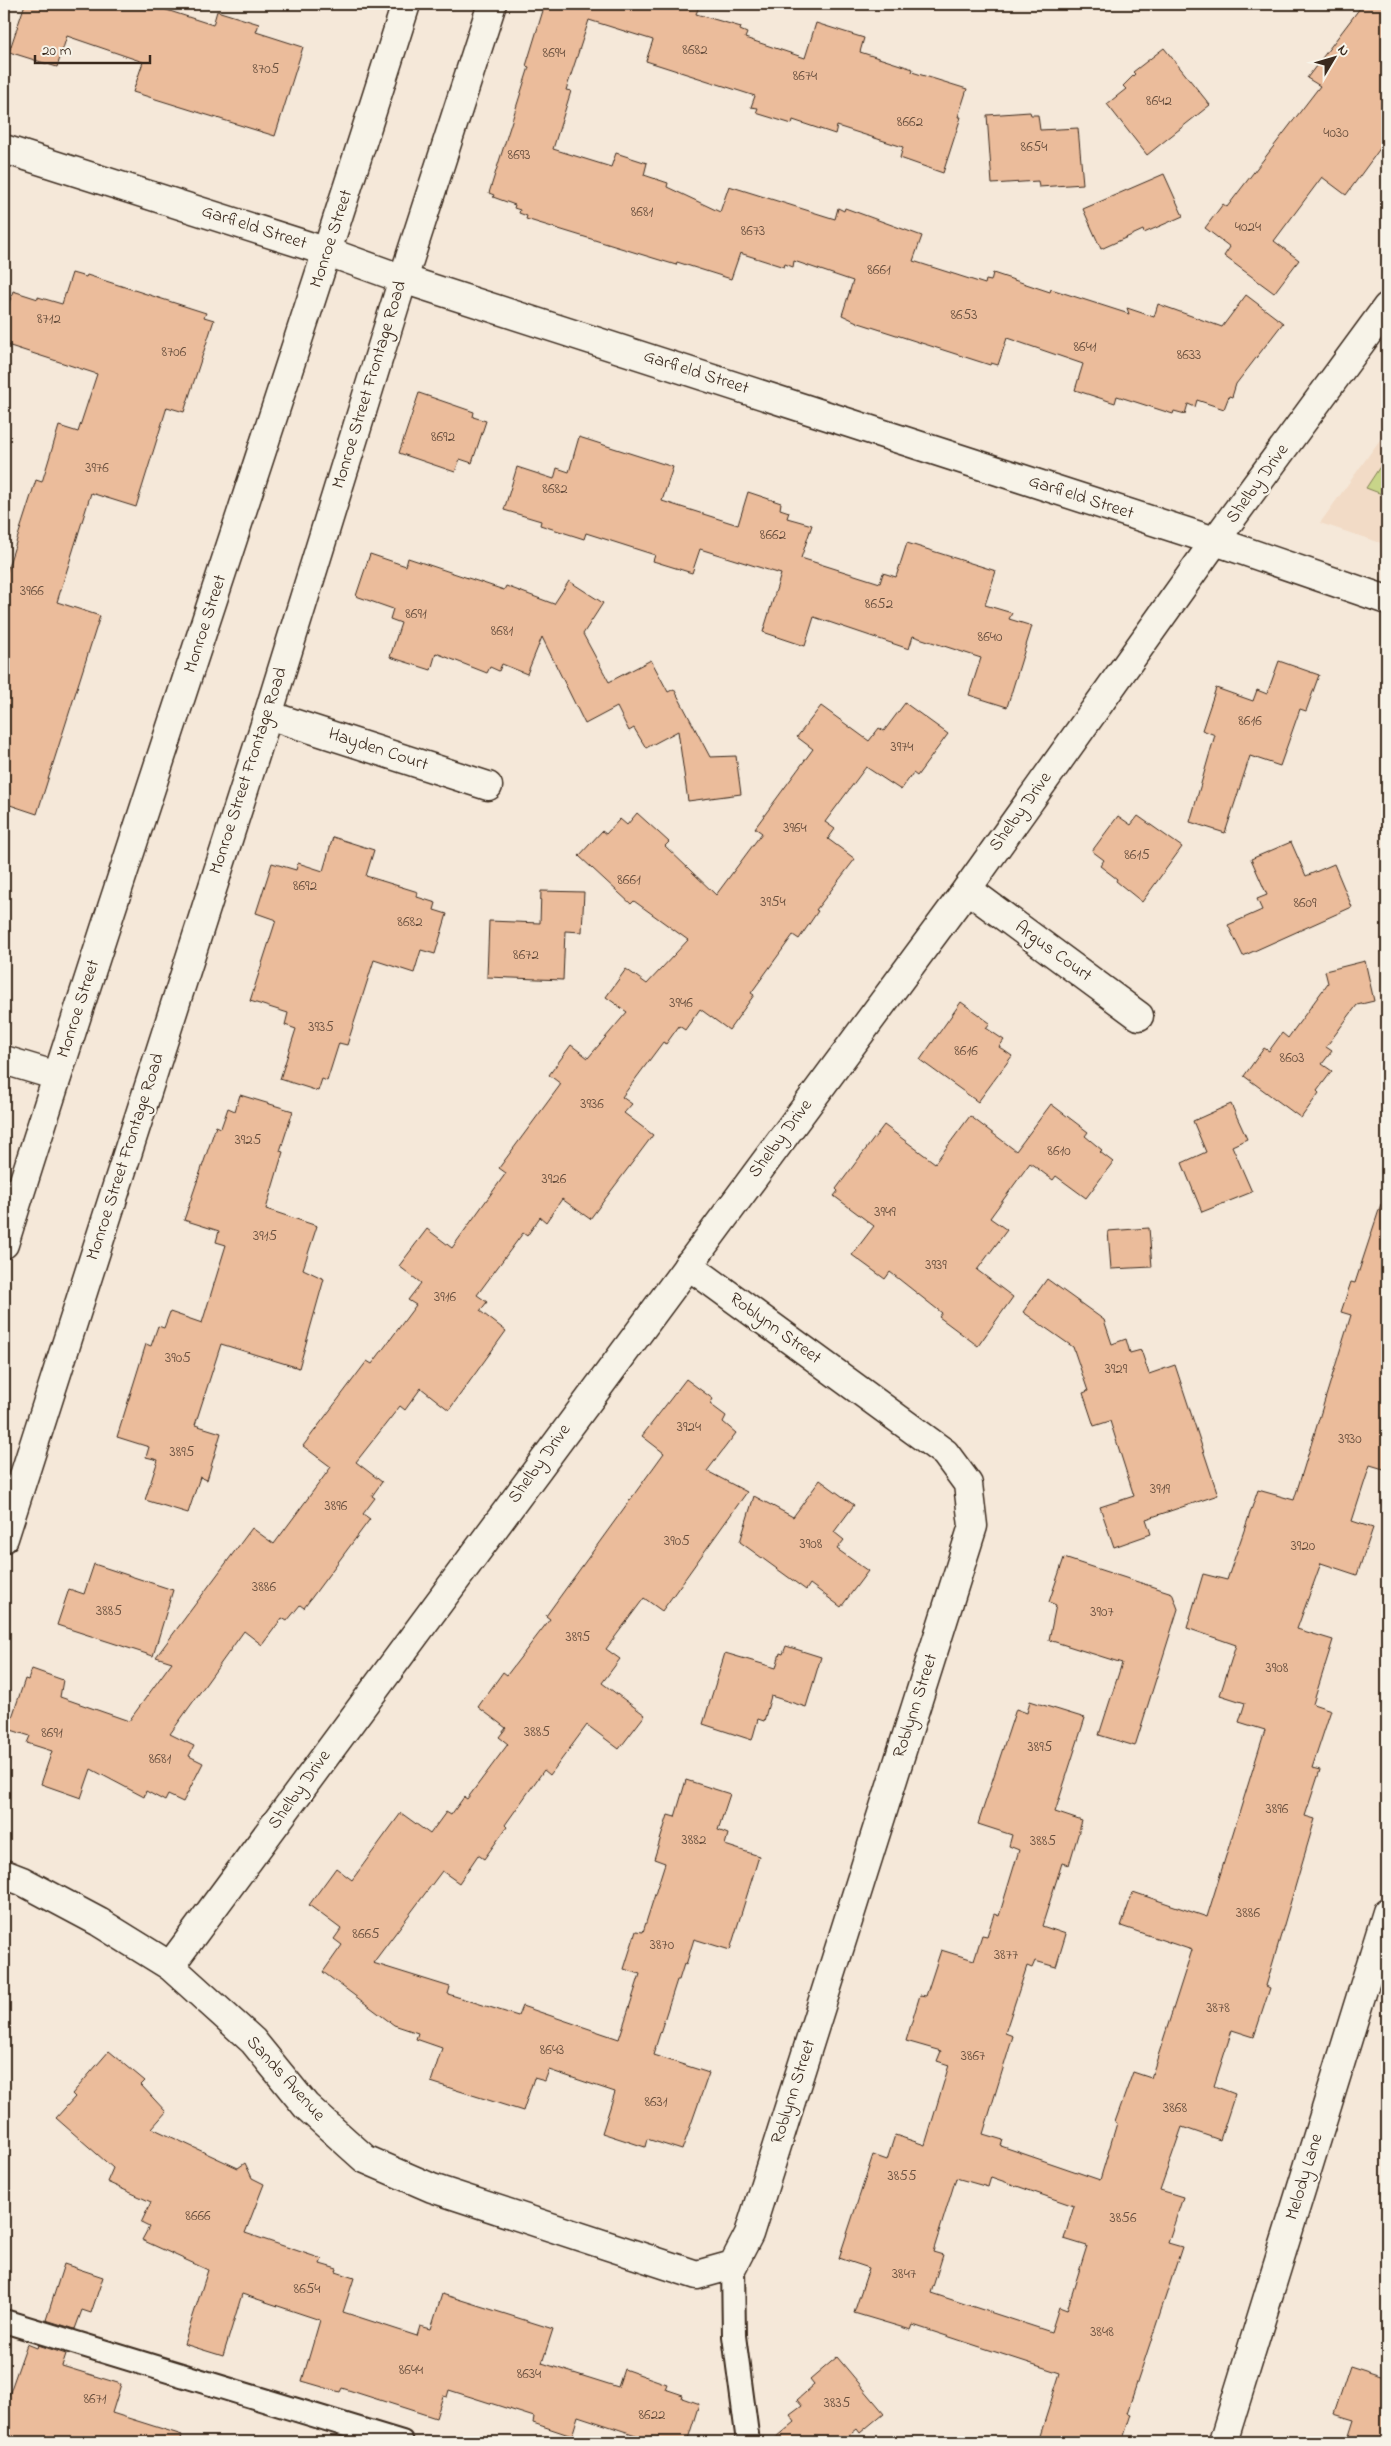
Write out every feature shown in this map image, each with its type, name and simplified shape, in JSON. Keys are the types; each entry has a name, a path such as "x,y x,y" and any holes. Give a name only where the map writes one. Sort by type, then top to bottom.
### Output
{"street":[{"name":"Monroe Street","path":"4,1244 56,1076 328,252 406,4"},
{"name":"Monroe Street Frontage Road","path":"4,1538 268,715 403,279 492,4"},
{"name":"Garfield Street","path":"4,149 328,252 403,279 1215,541 1387,600"},
{"name":"Shelby Drive","path":"170,1966 967,889 1215,541 1387,308"},
{"name":"Hayden Court","path":"268,715 488,786"},
{"name":"Argus Court","path":"967,889 1139,1016"},
{"path":"4,1060 56,1076"},
{"name":"Roblynn Street","path":"688,1265 945,1453 968,1484 973,1526 749,2234 732,2264"},
{"name":"Sands Avenue","path":"4,1874 22,1881 99,1922 170,1966 252,2041 306,2106 365,2159 432,2188 697,2275 732,2264"},
{"name":"Melody Lane","path":"1223,2442 1387,1912"}],"lane":[{"path":"732,2264 734,2336 748,2442"},
{"path":"4,2321 402,2442"}],"shaded area":[{"path":"1387,430 1387,545 1320,523"}],"green space":[{"path":"1387,456 1387,496 1366,488"}],"building":[{"path":"25,4 148,4 213,25 217,11 259,24 256,32 303,47 275,136 133,92 143,62 67,36 57,67 9,52"},
{"path":"545,4 700,4 696,14 741,27 740,30 747,33 745,38 805,58 816,23 864,38 860,52 913,69 912,72 967,89 958,117 961,117 943,173 900,158 903,147 837,126 835,134 793,120 792,124 756,113 758,108 751,107 755,96 646,61 653,40 589,20 566,90 571,91 553,149 611,167 616,153 647,163 644,175 668,183 667,187 720,212 729,186 835,219 838,208 844,211 845,208 922,236 913,261 985,284 986,280 991,281 993,273 1050,292 1051,289 1129,314 1127,308 1154,317 1158,304 1222,327 1246,295 1283,323 1236,384 1232,397 1229,396 1224,409 1197,400 1195,407 1188,404 1185,414 1174,411 1173,414 1117,396 1115,403 1075,390 1083,364 1007,338 998,365 991,363 990,365 859,323 842,315 853,281 794,261 793,267 785,264 784,267 740,253 731,279 677,262 676,265 526,219 527,216 519,213 520,210 514,208 515,205 493,197 494,195 489,193 529,67 526,66"},
{"path":"1363,4 1387,4 1387,139 1346,195 1322,177 1274,241 1299,260 1274,293 1224,256 1230,247 1205,228 1223,204 1227,207 1320,86 1307,78"},
{"path":"1164,48 1210,105 1147,155 1107,104 1126,89 1123,86 1135,74 1133,72"},
{"path":"1030,112 1031,115 1038,115 1040,130 1078,128 1083,184 1039,187 1038,181 992,184 987,115"},
{"path":"1164,174 1183,216 1144,233 1143,230 1101,249 1083,209"},
{"path":"72,273 86,277 87,275 206,313 204,317 214,320 184,412 167,407 136,507 91,493 57,602 100,616 37,814 4,803 4,580 36,480 42,482 59,426 78,432 97,374 4,344 4,318 13,291 62,304"},
{"path":"419,393 474,412 473,417 486,421 472,463 460,459 455,472 399,453"},
{"path":"579,437 673,467 662,501 738,525 748,492 781,503 780,509 789,512 787,518 812,525 801,558 880,583 883,573 896,577 907,543 996,571 985,605 1012,613 1009,619 1032,626 1007,707 969,695 981,658 913,636 909,649 814,617 805,646 763,632 781,574 700,549 692,573 653,561 655,555 586,533 584,539 540,525 541,521 504,510 517,467 554,479 557,468 569,472"},
{"path":"370,554 406,566 408,558 504,590 506,586 554,604 569,581 603,603 583,634 609,682 651,660 668,692 674,689 710,757 736,756 741,794 688,801 678,731 646,748 634,728 629,731 617,707 585,724 542,637 527,674 502,664 499,671 490,667 487,673 436,653 431,670 390,657 401,623 390,619 393,609 356,596"},
{"path":"1279,661 1319,675 1306,711 1300,709 1280,766 1250,756 1225,833 1190,822 1215,735 1202,730 1216,688 1253,701 1257,690 1267,694"},
{"path":"905,703 948,734 917,776 913,773 901,790 866,767 825,822 835,829 828,839 855,859 816,910 818,911 799,939 793,935 751,993 754,995 729,1030 700,1009 685,1030 679,1026 666,1044 663,1042 622,1097 632,1104 624,1113 653,1135 590,1219 562,1199 546,1222 540,1217 527,1236 523,1233 477,1295 487,1302 480,1311 506,1331 449,1410 421,1388 405,1410 400,1406 356,1462 382,1482 372,1496 375,1498 363,1514 370,1519 304,1608 300,1605 287,1621 282,1618 262,1645 244,1631 170,1734 194,1746 189,1756 203,1763 183,1802 168,1795 165,1801 146,1791 144,1797 91,1769 81,1798 41,1784 52,1751 27,1743 30,1736 8,1729 25,1679 28,1680 32,1669 63,1680 60,1697 129,1721 172,1662 156,1657 252,1528 274,1544 331,1467 303,1446 367,1361 372,1364 416,1305 408,1300 421,1283 399,1266 427,1229 452,1248 506,1173 499,1168 561,1084 549,1075 571,1045 588,1058 627,1012 606,997 626,969 647,984 688,940 634,901 631,904 579,856 602,831 606,834 620,819 627,825 637,813 669,842 665,846 716,895 762,833 755,828 813,749 797,737 821,706 869,741 879,728 884,731"},
{"path":"1118,816 1131,825 1138,816 1182,847 1142,902 1100,866 1104,860 1092,851"},
{"path":"333,837 374,850 366,876 418,892 417,897 436,903 434,910 447,914 435,954 421,950 414,973 374,960 347,1045 339,1043 327,1081 322,1079 318,1091 280,1079 296,1029 285,1025 288,1013 250,1001 276,920 256,913 272,863 296,870 298,863 323,871"},
{"path":"1291,842 1306,876 1334,864 1352,907 1243,956 1228,925 1262,910 1257,899 1267,895 1251,859"},
{"path":"541,891 584,892 582,932 565,931 563,980 487,977 489,921 540,923"},
{"path":"1365,961 1374,1001 1357,1005 1326,1047 1332,1051 1322,1064 1332,1071 1317,1091 1319,1093 1301,1118 1244,1076 1264,1048 1269,1051 1282,1033 1288,1038 1328,983 1325,971"},
{"path":"961,1002 990,1023 986,1028 1004,1040 999,1047 1012,1056 978,1102 920,1060"},
{"path":"240,1095 293,1111 280,1151 283,1152 266,1209 317,1226 303,1269 324,1279 299,1368 221,1344 195,1425 221,1433 207,1480 200,1477 188,1513 145,1500 158,1460 146,1457 149,1447 117,1437 146,1344 151,1346 158,1326 164,1328 170,1312 202,1323 226,1245 216,1242 219,1231 184,1220 216,1126 221,1128 228,1108 235,1111"},
{"path":"1051,1104 1088,1132 1085,1136 1102,1150 1100,1152 1113,1162 1086,1198 1056,1176 1053,1180 1030,1163 990,1218 1007,1230 977,1270 1013,1297 978,1346 939,1317 942,1313 890,1272 885,1279 852,1255 874,1226 834,1196 838,1191 836,1189 884,1125 935,1163 970,1116 1016,1151"},
{"path":"1231,1104 1247,1139 1232,1146 1252,1192 1202,1212 1182,1163 1206,1152 1193,1121"},
{"path":"1381,1204 1387,1205 1387,1470 1370,1465 1352,1521 1373,1528 1357,1575 1321,1563 1297,1629 1333,1640 1313,1704 1331,1710 1312,1768 1320,1770 1305,1816 1315,1819 1266,1986 1270,1988 1254,2037 1232,2030 1214,2086 1235,2094 1220,2140 1182,2127 1160,2190 1183,2197 1168,2243 1182,2247 1127,2413 1131,2414 1122,2442 1038,2442 1060,2373 913,2325 911,2330 854,2313 869,2268 839,2258 873,2155 887,2160 895,2135 925,2145 949,2065 937,2061 941,2051 906,2041 920,1995 926,1996 941,1950 974,1960 982,1935 987,1936 994,1914 999,1916 1019,1850 1009,1846 1012,1835 978,1824 1016,1709 1027,1713 1030,1701 1085,1718 1055,1812 1082,1821 1069,1865 1062,1863 1042,1926 1066,1934 1056,1967 1035,1961 1032,1968 1027,1966 1005,2033 1013,2036 983,2134 1003,2140 1001,2146 1100,2180 1117,2123 1115,2122 1133,2072 1151,2078 1192,1950 1121,1926 1133,1892 1207,1917 1265,1730 1239,1722 1245,1703 1220,1695 1236,1645 1187,1628 1203,1574 1227,1580 1258,1490 1294,1500 1351,1315 1341,1312 1351,1282 1355,1283","holes":["991,2177 1074,2206 1064,2239 1087,2246 1067,2310 1059,2307 1051,2332 931,2293 943,2255 933,2252 956,2178 988,2187"]},
{"path":"1149,1228 1152,1267 1111,1269 1108,1231"},
{"path":"1047,1279 1104,1320 1112,1344 1126,1339 1130,1353 1141,1350 1149,1374 1175,1365 1218,1495 1146,1519 1151,1534 1114,1547 1100,1507 1134,1496 1110,1421 1094,1426 1083,1393 1088,1391 1073,1347 1023,1312"},
{"path":"686,1379 713,1399 710,1404 726,1416 723,1422 736,1433 707,1471 747,1492 662,1611 644,1598 606,1649 620,1659 602,1683 645,1715 619,1749 587,1725 550,1775 544,1770 505,1825 507,1827 484,1859 478,1855 459,1883 442,1871 373,1963 450,1987 448,1994 518,2016 522,2006 619,2039 640,1974 624,1969 636,1931 643,1932 665,1863 654,1859 668,1815 675,1817 686,1780 730,1794 718,1830 728,1834 725,1845 759,1856 730,1950 694,1939 686,1965 684,1964 679,1980 677,1980 653,2055 709,2073 682,2150 647,2139 645,2147 602,2133 615,2092 549,2070 545,2081 534,2078 523,2111 431,2082 442,2048 416,2039 418,2033 394,2025 323,1972 342,1945 334,1939 341,1929 309,1905 336,1868 352,1880 401,1813 430,1834 446,1812 451,1815 464,1797 467,1799 508,1744 499,1737 506,1728 478,1707 503,1672 507,1675 550,1619 546,1616 664,1453 642,1436"},
{"path":"820,1480 854,1505 834,1532 844,1540 837,1549 868,1571 841,1607 810,1584 806,1590 740,1542 754,1496 793,1517"},
{"path":"1064,1558 1172,1593 1178,1609 1135,1746 1099,1735 1122,1663 1049,1640 1056,1605 1049,1602"},
{"path":"94,1564 173,1590 153,1656 57,1625 69,1589 84,1594"},
{"path":"786,1646 821,1657 806,1707 771,1696 764,1721 758,1719 752,1740 703,1724 725,1653 776,1668 780,1653 783,1654"},
{"path":"109,2051 145,2081 141,2085 166,2112 152,2128 238,2168 245,2163 252,2178 264,2184 245,2233 322,2259 320,2264 337,2269 336,2272 354,2278 343,2312 417,2336 420,2326 431,2329 442,2294 553,2329 542,2363 618,2387 624,2369 667,2384 665,2389 683,2395 682,2398 699,2404 687,2442 657,2442 578,2416 572,2436 533,2423 534,2417 449,2390 447,2397 443,2396 436,2418 342,2388 340,2392 302,2381 320,2320 242,2294 223,2356 184,2344 208,2270 142,2240 149,2227 141,2223 151,2202 107,2182 113,2168 56,2118 75,2097 72,2094"},
{"path":"64,2264 103,2277 91,2313 82,2310 75,2329 46,2320"},
{"path":"27,2344 37,2348 38,2345 66,2354 62,2366 121,2384 112,2413 182,2435 180,2442 4,2442 4,2409"},
{"path":"837,2357 884,2413 860,2433 857,2429 841,2442 771,2442 795,2422 790,2415 802,2406 797,2400 814,2385 810,2380"},
{"path":"1350,2366 1387,2378 1387,2442 1347,2442 1354,2420 1334,2414"}]}
